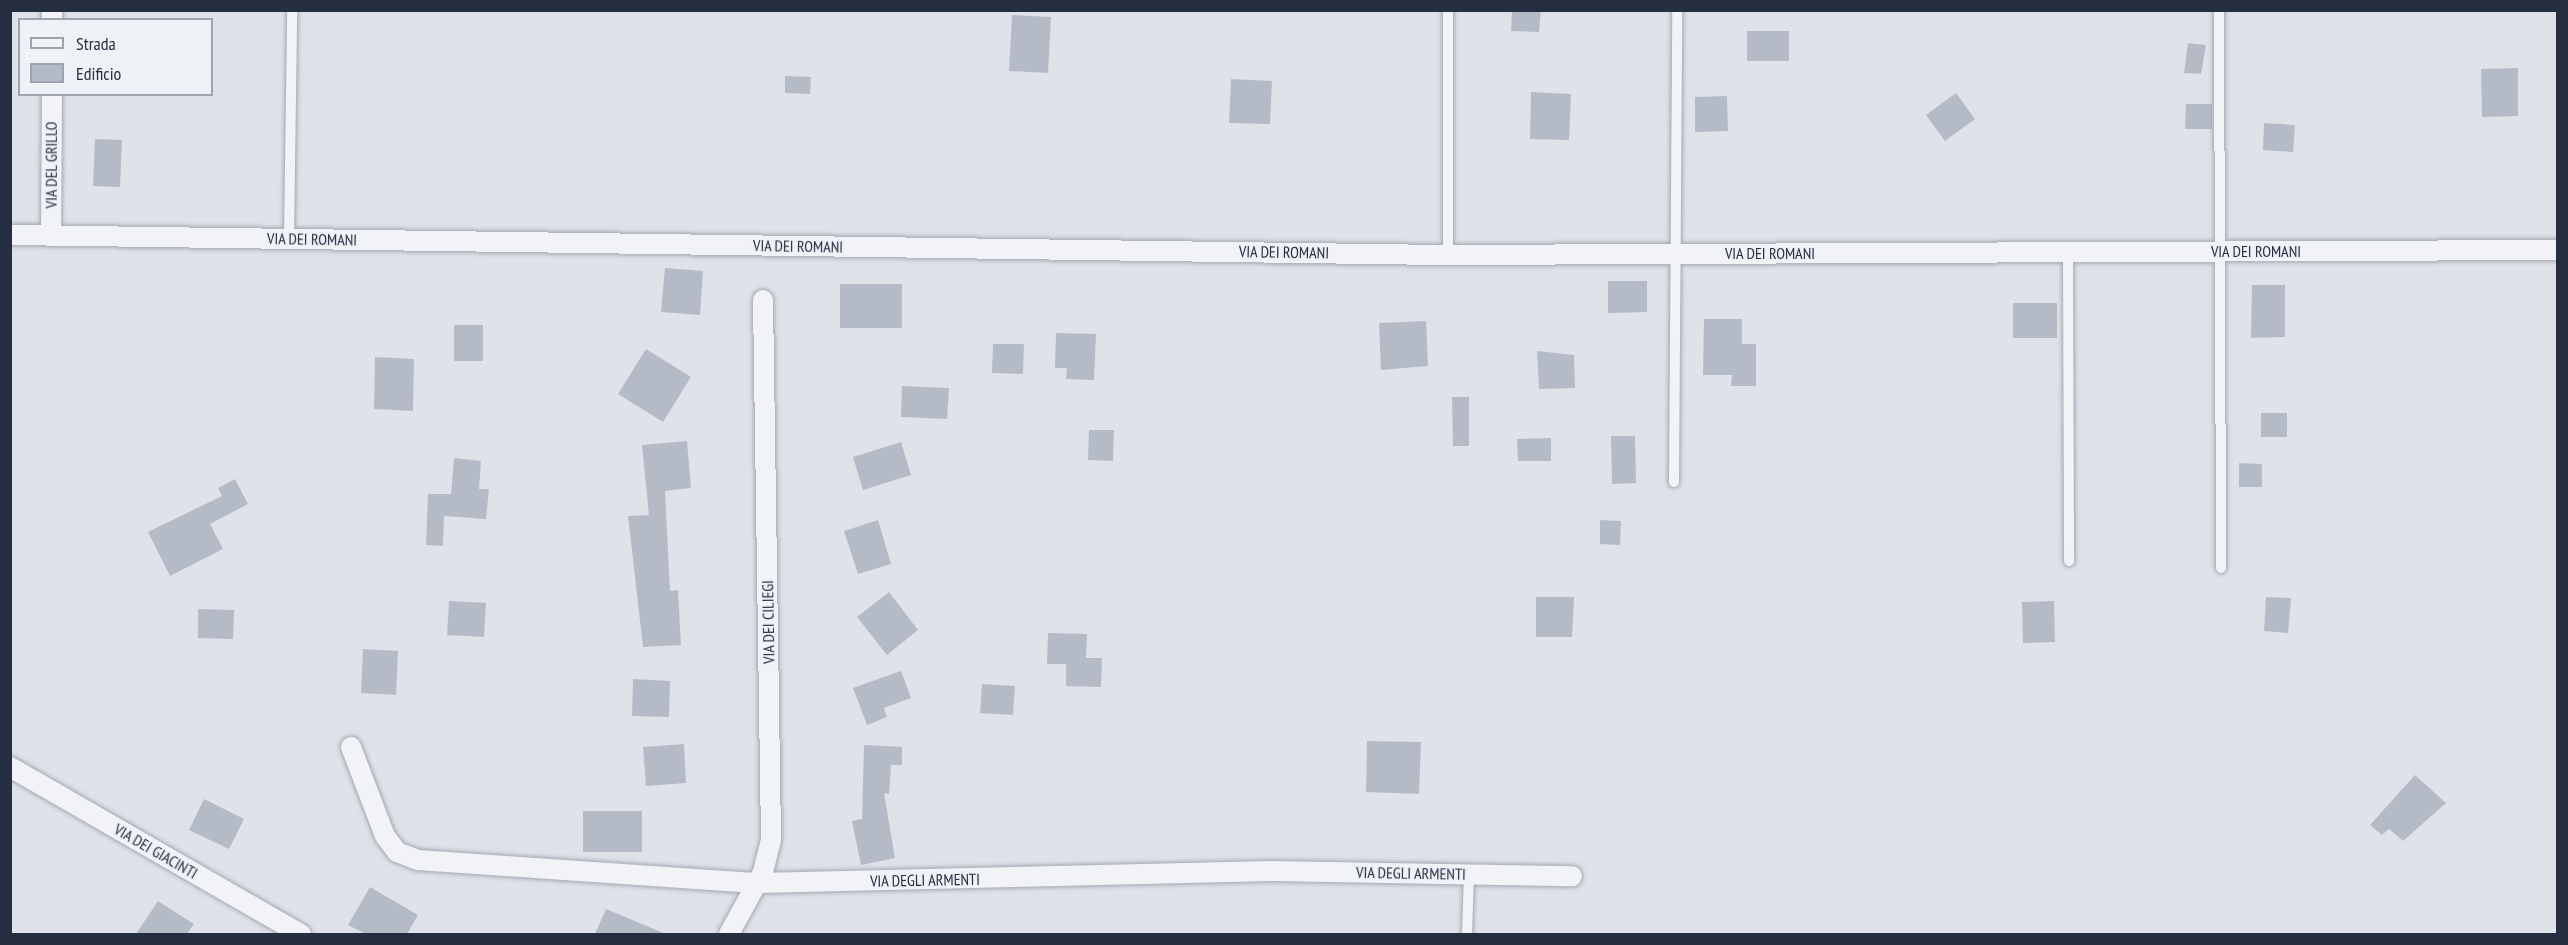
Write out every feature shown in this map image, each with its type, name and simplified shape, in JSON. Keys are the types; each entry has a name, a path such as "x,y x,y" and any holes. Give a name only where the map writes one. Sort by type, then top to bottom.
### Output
{"street":[{"name":"VIA DEL GRILLO","path":"51,236 52,96"},
{"name":"VIA DEI ROMANI","path":"10,235 1448,255 2558,250"},
{"name":"VIA DEI CILIEGI","path":"729,934 758,883 771,833 763,300"},
{"name":"VIA DEGLI ARMENTI","path":"351,747 385,836 406,858 758,883 1272,871 1572,876"},
{"name":"VIA DEI GIACINTI","path":"10,767 301,934"}],"lane":[{"path":"289,239 292,10"},
{"path":"1448,10 1448,255"},
{"path":"1674,482 1677,10"},
{"path":"2219,10 2221,568"},
{"path":"2068,252 2069,561"},
{"path":"1467,934 1469,874"}],"building":[{"path":"1512,10 1541,10 1539,32 1511,31"},
{"path":"1012,15 1051,17 1048,73 1009,71"},
{"path":"1747,31 1789,31 1789,61 1747,61"},
{"path":"2188,43 2206,45 2201,74 2184,73"},
{"path":"2518,68 2518,116 2482,117 2481,69"},
{"path":"785,76 811,77 810,94 785,93"},
{"path":"1231,79 1272,81 1270,124 1229,123"},
{"path":"1531,92 1571,94 1569,140 1530,139"},
{"path":"1956,93 1975,119 1945,141 1926,115"},
{"path":"1727,96 1728,131 1695,132 1695,97"},
{"path":"2186,104 2212,104 2212,129 2185,129"},
{"path":"2264,123 2295,125 2293,152 2263,150"},
{"path":"95,139 122,140 120,187 93,186"},
{"path":"665,268 703,271 700,315 661,312"},
{"path":"1608,281 1647,281 1647,312 1608,313"},
{"path":"840,284 902,284 902,328 840,328"},
{"path":"2252,285 2285,285 2285,337 2251,338"},
{"path":"2013,303 2057,303 2057,338 2013,338"},
{"path":"1704,319 1742,319 1742,344 1756,344 1756,386 1731,386 1732,375 1703,375"},
{"path":"1426,321 1428,366 1381,370 1379,323"},
{"path":"454,325 483,325 483,361 454,361"},
{"path":"1056,333 1096,334 1094,380 1066,379 1067,368 1055,368"},
{"path":"993,344 1024,344 1023,374 992,373"},
{"path":"646,349 691,377 663,422 618,394"},
{"path":"1537,351 1574,355 1575,388 1539,389"},
{"path":"375,357 414,359 413,411 374,409"},
{"path":"902,386 949,388 947,419 901,417"},
{"path":"1452,397 1469,397 1469,446 1453,446"},
{"path":"2261,413 2287,413 2287,437 2261,437"},
{"path":"1089,430 1114,430 1113,461 1088,460"},
{"path":"1611,436 1635,436 1636,483 1612,484"},
{"path":"1551,438 1551,461 1518,461 1517,439"},
{"path":"687,441 691,488 665,491 670,591 678,590 681,645 643,647 628,516 649,515 642,445"},
{"path":"901,442 911,475 863,490 853,457"},
{"path":"454,458 481,461 479,489 489,489 486,519 444,516 443,546 426,545 428,494 451,494"},
{"path":"2239,463 2262,464 2262,487 2239,487"},
{"path":"235,479 248,504 210,524 223,549 170,576 148,532 222,496 218,488"},
{"path":"878,520 891,564 858,574 844,531"},
{"path":"1600,520 1621,521 1620,545 1600,544"},
{"path":"889,592 918,630 887,655 857,617"},
{"path":"1536,597 1574,597 1572,637 1536,637"},
{"path":"2266,597 2291,598 2288,633 2264,631"},
{"path":"449,601 486,603 484,637 447,635"},
{"path":"2054,601 2055,642 2023,643 2022,602"},
{"path":"198,609 234,610 233,639 198,638"},
{"path":"1048,633 1087,634 1086,658 1102,658 1101,687 1066,686 1066,664 1047,664"},
{"path":"363,649 398,651 396,695 361,693"},
{"path":"901,671 911,698 884,708 887,717 867,725 853,688"},
{"path":"633,679 670,681 669,717 632,716"},
{"path":"982,684 1015,686 1013,715 980,713"},
{"path":"1367,741 1421,742 1419,794 1366,792"},
{"path":"684,744 686,783 646,786 643,747"},
{"path":"864,745 902,747 902,765 891,765 889,794 884,793 895,858 861,865 852,821 862,819"},
{"path":"2415,775 2446,803 2403,841 2389,829 2382,835 2370,825"},
{"path":"204,799 244,819 229,849 189,830"},
{"path":"583,811 642,811 642,852 583,852"},
{"path":"370,887 418,915 407,934 366,934 348,925"},
{"path":"158,901 194,924 187,934 136,934"},
{"path":"606,909 666,934 595,934"}]}
